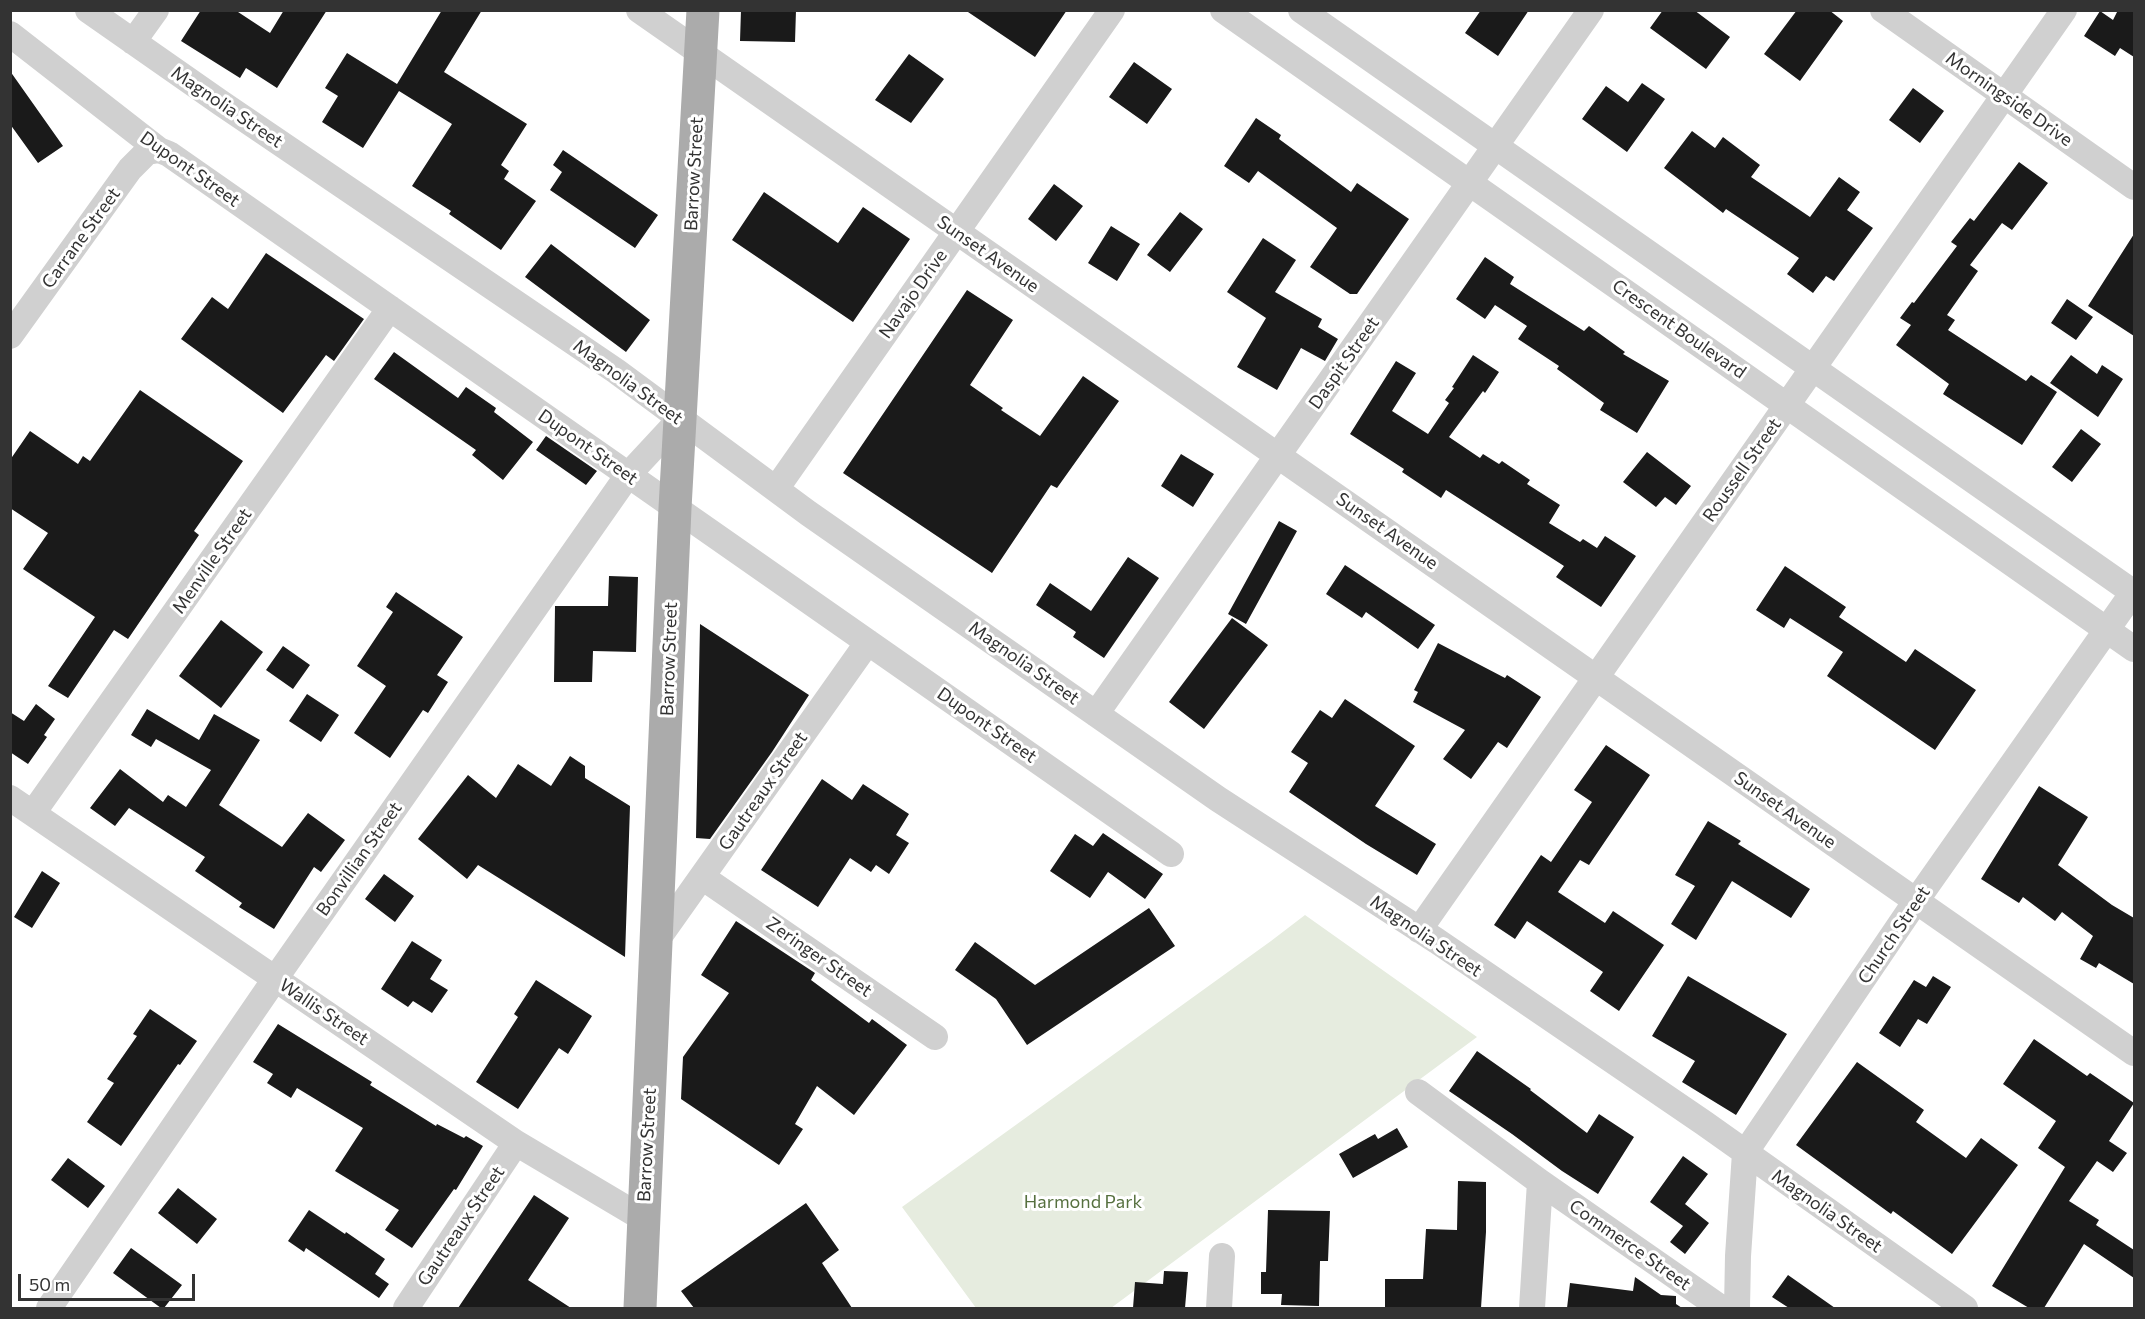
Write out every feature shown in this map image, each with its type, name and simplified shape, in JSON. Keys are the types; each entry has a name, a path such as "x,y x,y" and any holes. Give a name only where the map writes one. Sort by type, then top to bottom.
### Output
{"main road":[{"name":"Barrow Street","path":"640,1308 675,508 703,10"}],"street":[{"name":"Magnolia Street","path":"88,10 616,371 776,489 1218,799 1419,930 1745,1153 1965,1308"},
{"path":"133,42 156,10"},
{"name":"Sunset Avenue","path":"639,10 2134,1053"},
{"name":"Navajo Drive","path":"776,489 1112,10"},
{"name":"Crescent Boulevard","path":"1223,10 2134,649"},
{"path":"1301,10 2134,592"},
{"name":"Daspit Street","path":"1096,714 1591,10"},
{"name":"Morningside Drive","path":"1883,10 2134,187"},
{"name":"Roussell Street","path":"1419,930 2064,10"},
{"name":"Dupont Street","path":"10,34 159,150 169,154 1171,854"},
{"name":"Carrane Street","path":"10,336 130,169 147,152 159,150"},
{"name":"Menville Street","path":"33,813 390,308"},
{"name":"Bonvillian Street","path":"49,1308 275,979 628,475 680,419"},
{"name":"Church Street","path":"1745,1153 1916,901 2134,592"},
{"name":"Gautreaux Street","path":"657,940 868,642"},
{"name":"Wallis Street","path":"10,798 516,1143 644,1219"},
{"name":"Zeringer Street","path":"702,877 935,1037"},
{"name":"Commerce Street","path":"1418,1092 1540,1182 1721,1308"},
{"name":"Gautreaux Street","path":"406,1308 516,1143"},
{"path":"1737,1308 1745,1153"},
{"path":"1532,1308 1540,1182"},
{"path":"1219,1308 1222,1256"}],"green space":[{"name":"Harmond Park","path":"1305,915 1477,1037 1111,1308 976,1308 902,1207"}],"building":[{"path":"201,10 235,10 270,33 284,10 327,10 277,88 246,68 240,78 181,41"},
{"path":"442,10 482,10 444,72 527,124 501,165 509,171 504,179 536,201 501,250 449,214 451,211 412,186 452,124 399,91 363,148 322,122 338,96 325,88 347,53 397,84"},
{"path":"741,10 796,10 795,42 740,41"},
{"path":"965,10 1067,10 1035,57"},
{"path":"1481,10 1529,10 1498,56 1465,33"},
{"path":"1663,10 1694,10 1730,37 1706,69 1650,28"},
{"path":"1797,10 1829,10 1843,21 1800,81 1764,54"},
{"path":"2118,10 2134,10 2134,57 2120,48 2115,56 2084,36 2100,11 2113,20"},
{"path":"909,54 944,79 911,123 875,100"},
{"path":"1134,62 1172,89 1147,124 1109,97"},
{"path":"10,71 63,146 38,163 10,124"},
{"path":"1642,83 1665,99 1627,152 1582,119 1606,86 1628,102"},
{"path":"1913,88 1944,111 1920,143 1889,120"},
{"path":"1256,118 1281,135 1279,139 1351,192 1357,183 1409,219 1357,294 1350,294 1310,267 1337,228 1258,171 1249,183 1224,166"},
{"path":"1692,131 1715,148 1723,137 1760,165 1751,177 1810,217 1839,177 1860,192 1847,210 1873,228 1834,281 1826,276 1813,293 1787,274 1799,258 1726,209 1723,213 1664,168"},
{"path":"563,150 658,215 635,248 550,190 562,172 553,165"},
{"path":"2019,162 2048,183 2012,230 2002,223 1970,265 1978,271 1947,315 1955,320 1948,330 2026,381 2031,375 2057,392 2022,445 1943,394 1949,384 1896,345 1911,325 1900,318 1957,246 1951,242 1970,218 1974,221"},
{"path":"1054,184 1083,206 1056,241 1028,219"},
{"path":"764,192 838,243 863,207 910,239 853,322 732,240"},
{"path":"1180,212 1203,229 1170,272 1147,255"},
{"path":"1111,226 1140,244 1117,281 1088,263"},
{"path":"2134,234 2134,336 2088,306"},
{"path":"1263,238 1296,260 1275,292 1322,319 1318,327 1338,339 1325,361 1301,348 1277,390 1237,367 1266,318 1227,292"},
{"path":"551,244 650,320 626,352 525,277"},
{"path":"266,253 364,319 334,361 326,355 283,413 181,339 212,297 228,309"},
{"path":"1485,257 1514,277 1510,284 1584,331 1589,326 1625,352 1623,354 1669,381 1637,433 1600,410 1604,403 1557,369 1559,366 1518,339 1527,326 1495,305 1485,319 1456,299"},
{"path":"967,290 1013,320 970,385 1003,408 1001,410 1040,436 1083,376 1119,401 1057,488 1051,485 992,573 843,473"},
{"path":"2067,299 2093,317 2076,340 2051,323"},
{"path":"394,352 458,398 466,387 496,408 494,412 533,442 503,480 472,455 476,450 374,379"},
{"path":"1473,355 1499,372 1449,437 1480,458 1483,454 1499,464 1502,461 1530,480 1527,484 1560,505 1549,523 1580,542 1583,539 1597,548 1605,536 1636,556 1601,607 1556,577 1564,566 1446,490 1441,498 1402,472 1404,469 1350,434 1396,361 1416,373 1392,411 1428,434 1449,403 1445,400"},
{"path":"2071,355 2097,374 2102,365 2123,379 2098,417 2050,383"},
{"path":"140,390 243,461 194,531 199,535 128,639 114,630 68,698 48,686 95,617 23,569 48,533 10,508 10,460 30,431 78,464 83,456 90,461"},
{"path":"2081,429 2101,444 2072,482 2052,467"},
{"path":"546,436 597,471 586,485 536,450"},
{"path":"1647,452 1691,486 1676,505 1665,497 1656,507 1623,482"},
{"path":"1181,454 1214,474 1193,507 1161,486"},
{"path":"1279,521 1297,531 1246,624 1228,614"},
{"path":"1128,557 1159,578 1104,658 1073,637 1076,632 1036,605 1050,583 1091,611"},
{"path":"1345,565 1435,625 1418,649 1366,612 1362,618 1326,594"},
{"path":"1785,566 1846,607 1839,617 1906,662 1915,649 1976,690 1935,750 1827,676 1843,652 1790,618 1784,628 1756,610"},
{"path":"609,576 638,577 636,652 593,651 592,682 554,682 555,606 608,606"},
{"path":"396,592 463,637 437,675 448,682 428,713 423,710 390,758 354,733 386,686 357,666 393,612 386,607"},
{"path":"1232,618 1268,645 1204,729 1169,702"},
{"path":"221,620 263,652 221,708 179,676"},
{"path":"700,624 809,695 772,752 710,839 696,838"},
{"path":"1438,643 1505,678 1507,675 1541,697 1507,748 1498,742 1471,779 1443,759 1465,730 1413,702 1418,692 1414,690"},
{"path":"283,646 310,665 293,689 266,670"},
{"path":"307,694 339,715 321,742 289,721"},
{"path":"1345,699 1415,746 1375,806 1436,844 1417,875 1289,792 1308,763 1291,752 1320,710 1332,718"},
{"path":"36,704 55,719 44,735 47,737 28,764 10,752 10,712 24,721"},
{"path":"147,709 199,740 214,714 260,740 219,805 282,847 308,813 345,840 321,872 314,867 274,929 239,907 242,903 195,871 205,857 129,808 115,826 90,808 120,769 163,802 168,795 186,807 211,770 156,739 151,747 131,735"},
{"path":"1606,745 1650,775 1589,865 1580,860 1558,892 1605,923 1613,911 1664,945 1619,1011 1590,991 1603,972 1527,921 1515,939 1494,925 1541,855 1551,862 1592,802 1574,790"},
{"path":"570,756 585,766 585,778 630,806 625,957 478,865 467,879 418,839 468,775 496,798 518,764 551,786"},
{"path":"822,779 852,800 863,784 909,814 896,835 909,843 889,874 876,865 871,872 850,858 818,907 761,870"},
{"path":"2039,786 2088,817 2058,865 2112,905 2134,918 2134,984 2099,963 2096,968 2080,959 2093,936 2062,912 2055,921 2023,897 2019,903 1981,879"},
{"path":"1708,821 1741,841 1738,844 1810,889 1791,918 1732,881 1696,940 1671,924 1695,886 1675,875"},
{"path":"1103,833 1163,874 1145,899 1108,872 1090,898 1050,871 1075,834 1093,846"},
{"path":"42,871 60,883 32,928 14,917"},
{"path":"384,874 414,896 395,922 365,899"},
{"path":"1149,908 1175,946 1027,1045 996,999 955,970 975,942 1035,985"},
{"path":"736,921 815,973 811,980 869,1023 872,1019 907,1045 854,1115 817,1086 795,1124 803,1129 779,1165 681,1099 683,1057 729,993 701,975"},
{"path":"412,941 442,960 430,979 448,990 432,1013 413,1001 408,1007 381,989"},
{"path":"1688,976 1787,1034 1736,1115 1682,1082 1695,1061 1652,1036"},
{"path":"1933,976 1951,987 1927,1024 1918,1019 1900,1047 1879,1033 1914,980 1926,987"},
{"path":"536,980 592,1016 568,1054 559,1048 518,1109 476,1082 518,1017 514,1014"},
{"path":"150,1009 197,1041 180,1065 178,1064 121,1146 87,1122 114,1083 107,1079 137,1036 133,1034"},
{"path":"278,1024 372,1082 370,1085 436,1126 437,1124 464,1138 466,1136 483,1146 456,1190 454,1189 412,1248 385,1230 399,1210 335,1171 363,1128 297,1088 291,1098 267,1083 273,1074 253,1062"},
{"path":"2034,1039 2087,1076 2090,1073 2134,1103 2109,1141 2127,1153 2113,1172 2097,1161 2069,1201 2099,1220 2096,1225 2134,1250 2134,1278 2084,1244 2044,1308 2029,1308 1992,1286 2065,1167 2038,1148 2056,1121 2003,1084"},
{"path":"1477,1051 1531,1089 1587,1133 1599,1114 1634,1137 1598,1194 1449,1091"},
{"path":"1857,1062 1924,1110 1916,1122 1966,1158 1981,1138 2018,1165 1952,1254 1893,1211 1891,1214 1796,1145"},
{"path":"1397,1128 1408,1147 1353,1178 1339,1154 1375,1134 1378,1139"},
{"path":"1683,1156 1708,1174 1685,1204 1709,1223 1685,1254 1670,1242 1683,1226 1650,1202"},
{"path":"68,1158 105,1186 88,1208 51,1180"},
{"path":"1458,1181 1486,1182 1486,1232 1481,1308 1385,1308 1385,1279 1423,1279 1426,1229 1457,1230"},
{"path":"178,1188 217,1219 197,1244 158,1213"},
{"path":"534,1195 569,1218 528,1280 571,1308 458,1308"},
{"path":"806,1203 839,1250 822,1263 852,1308 694,1308 681,1291"},
{"path":"309,1210 385,1259 375,1274 389,1284 379,1298 306,1248 304,1252 288,1241"},
{"path":"1268,1210 1330,1211 1328,1261 1320,1261 1319,1306 1281,1305 1282,1294 1261,1294 1261,1272 1266,1272"},
{"path":"131,1248 182,1285 164,1308 113,1273"},
{"path":"1164,1271 1188,1272 1185,1308 1133,1308 1135,1282 1163,1284"},
{"path":"1788,1275 1835,1308 1789,1308 1772,1297"},
{"path":"1635,1277 1661,1295 1676,1296 1676,1304 1682,1308 1567,1308 1570,1283 1633,1291"}]}
